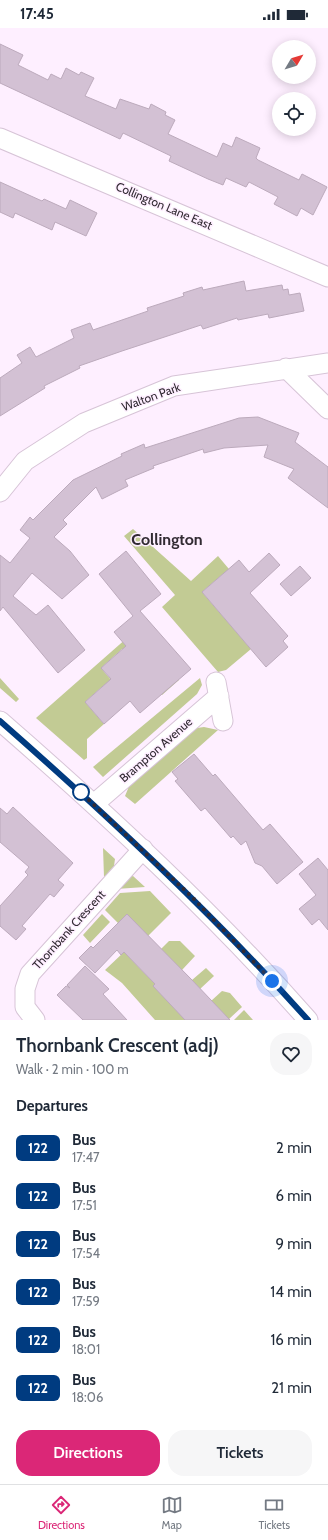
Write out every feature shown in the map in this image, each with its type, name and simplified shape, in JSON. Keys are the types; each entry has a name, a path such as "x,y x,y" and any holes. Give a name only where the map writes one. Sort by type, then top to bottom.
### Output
{"street":[{"name":"Collington Lane East","path":"0,138 328,276"},
{"name":"Walton Park","path":"0,492 25,461 84,423 174,386 286,368 328,363"},
{"path":"286,368 328,409"},
{"name":"Brampton Avenue","path":"94,804 218,689 223,721"},
{"path":"0,721 94,804 142,849 242,947 308,1020"},
{"name":"Thornbank Crescent","path":"35,1020 25,1007 26,990 30,974 142,849"}],"green space":[{"path":"133,529 191,581 218,556 234,575 223,574 202,592 251,649 226,670 218,672 162,607 175,595 124,536"},
{"path":"136,630 179,680 162,695 122,649 101,668 117,687 104,685 85,702 104,724 87,739 87,758 84,760 36,718"},
{"path":"0,678 19,699 16,702 0,688"},
{"path":"200,678 202,685 197,694 103,777 93,767"},
{"path":"204,727 218,730 135,804 125,796 130,784 197,728"},
{"path":"103,848 115,859 114,866 104,877"},
{"path":"133,876 145,887 116,889 126,878"},
{"path":"150,891 171,913 148,936 118,923 105,910 120,893"},
{"path":"102,914 110,922 90,943 83,935"},
{"path":"169,941 180,941 195,956 182,970 161,949"},
{"path":"124,952 155,984 153,986 172,1005 195,983 192,980 206,968 214,976 200,989 185,1020 155,1020 122,983 105,970"},
{"path":"222,991 230,993 242,1007 229,1019 211,1001"},
{"path":"244,1010 253,1020 234,1020"}],"building":[{"path":"0,44 23,55 18,65 48,80 51,74 61,79 66,68 79,75 81,72 94,78 85,96 116,109 120,99 149,109 151,104 166,112 165,115 175,120 168,134 217,157 223,143 232,147 236,137 260,148 256,158 258,160 299,180 302,174 327,187 313,215 301,208 297,216 274,204 278,197 249,182 246,187 226,178 223,185 208,179 169,161 171,156 123,133 120,139 0,83"},
{"path":"0,182 42,201 44,199 66,209 70,200 97,213 86,236 55,222 52,230 15,213 13,218 0,212"},
{"path":"244,281 246,291 282,285 283,290 288,289 289,295 300,293 304,311 269,318 268,314 238,320 237,318 203,329 201,325 122,351 79,366 80,368 44,386 45,388 0,416 0,378 22,363 17,355 30,347 36,357 74,338 71,330 90,323 93,330 148,311 147,308 184,296 183,293 202,287 203,290"},
{"path":"258,417 299,433 295,442 328,467 328,508 288,478 294,469 264,457 268,445 224,448 204,453 203,449 153,466 154,468 125,480 128,486 102,499 96,487 63,520 67,524 54,537 70,551 89,575 62,599 32,573 13,596 36,615 48,605 85,650 58,673 3,607 0,611 0,555 10,563 30,538 20,530 30,517 33,520 73,480 122,456 121,454 144,444 145,448 239,418"},
{"path":"126,551 161,594 140,611 191,669 140,713 130,701 104,724 85,702 111,679 101,668 126,646 114,632 133,616 99,574"},
{"path":"269,553 280,565 250,593 288,636 283,641 288,647 266,667 202,592 239,560 249,572"},
{"path":"300,566 311,578 291,596 280,584"},
{"path":"194,754 213,776 215,774 263,830 270,824 303,862 277,884 262,866 255,863 246,841 241,845 233,836 231,838 205,808 201,811 175,781 178,779 172,772"},
{"path":"13,807 73,863 58,880 64,885 54,897 50,894 22,926 26,929 16,940 0,926 0,906 28,875 25,872 29,867 0,842 0,808 7,814"},
{"path":"318,858 328,870 328,930 319,919 312,925 299,909 316,895 299,874"},
{"path":"127,914 230,1020 185,1020 153,986 155,984 124,952 121,955 117,950 95,973 79,958 91,946 93,948"},
{"path":"85,966 109,989 103,994 127,1020 83,1020 57,995 66,986 70,988 67,985"}],"bus line":[{"name":"122","path":"0,721 94,804 182,887 242,947 308,1020"}],"district":[{"name":"Collington","path":"167,539"}],"route":[{"path":"81,792 77,789 191,896 242,947 272,981"}]}
